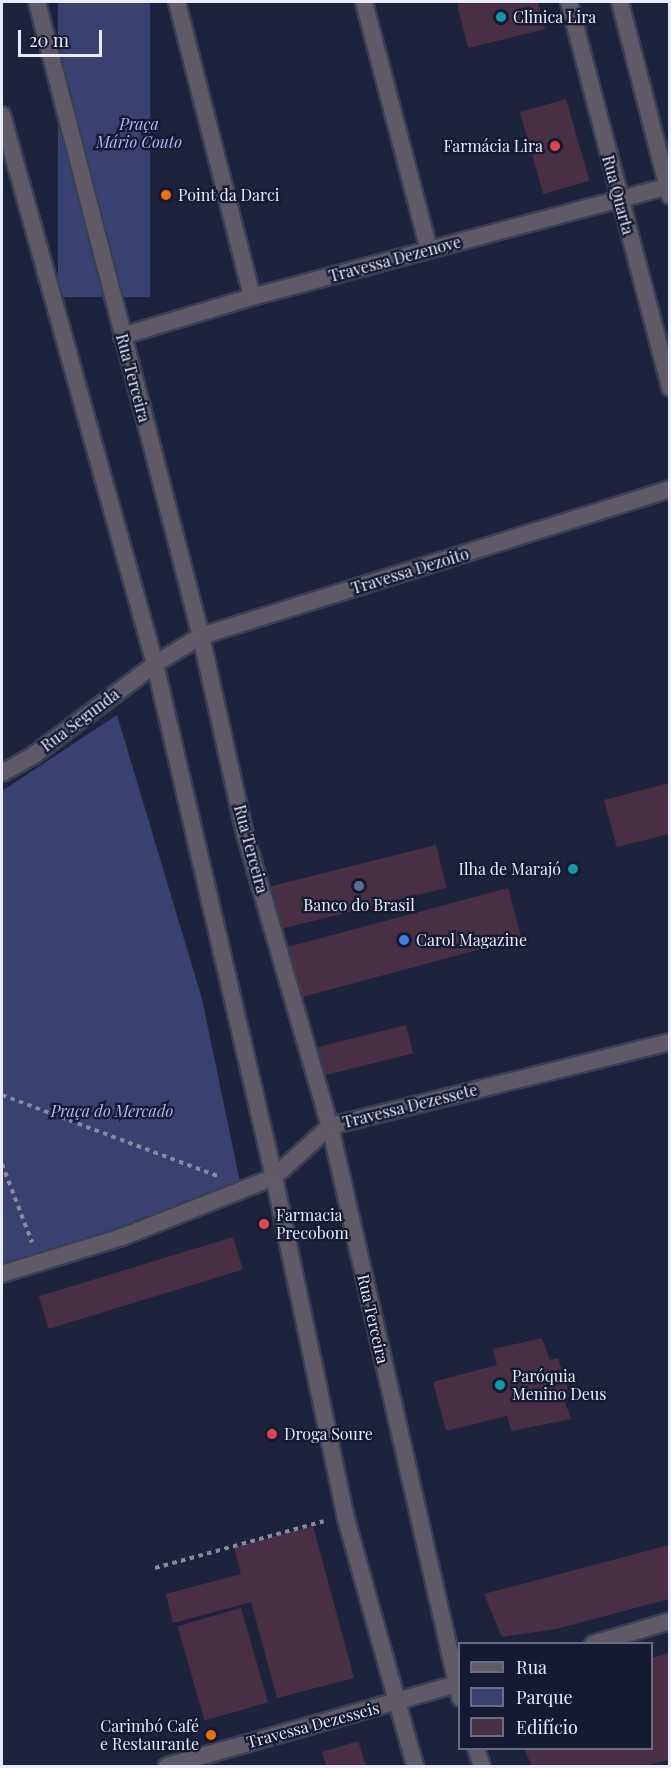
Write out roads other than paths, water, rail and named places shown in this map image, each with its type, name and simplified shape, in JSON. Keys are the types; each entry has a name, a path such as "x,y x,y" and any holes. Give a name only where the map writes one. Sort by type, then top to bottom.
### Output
{"street":[{"name":"Rua Terceira","path":"37,2 201,636 245,834 330,1126 458,1688"},
{"path":"177,2 252,297"},
{"path":"364,2 429,250"},
{"name":"Rua Quarta","path":"569,2 669,388"},
{"path":"620,2 669,190"},
{"path":"2,115 155,664 274,1177 345,1515 395,1702 415,1767"},
{"name":"Travessa Dezenove","path":"123,336 252,297 619,200 669,190"},
{"name":"Travessa Dezoito","path":"155,664 201,636 669,489"},
{"name":"Rua Segunda","path":"2,772 33,755 155,664"},
{"name":"Travessa Dezessete","path":"2,1274 122,1237 274,1177 330,1126 669,1042"},
{"path":"600,1642 669,1621"},
{"name":"Travessa Dezesseis","path":"167,1767 395,1702 458,1688"},
{"path":"476,1750 482,1767"}],"place":[{"name":"Clinica Lira","path":"501,17"},
{"name":"Farmácia Lira","path":"555,146"},
{"name":"Point da Darci","path":"166,195"},
{"name":"Ilha de Marajó","path":"573,869"},
{"name":"Banco do Brasil","path":"359,886"},
{"name":"Carol Magazine","path":"404,940"},
{"name":"Farmacia Precobom","path":"264,1224"},
{"name":"Paróquia Menino Deus","path":"500,1385"},
{"name":"Droga Soure","path":"272,1434"},
{"name":"Carimbó Café e Restaurante","path":"211,1735"}],"park label":[{"name":"Praça Mário Couto","path":"139,133"},
{"name":"Praça do Mercado","path":"112,1111"}]}
